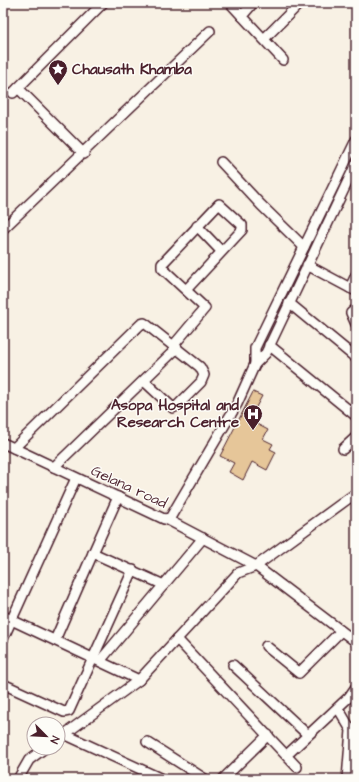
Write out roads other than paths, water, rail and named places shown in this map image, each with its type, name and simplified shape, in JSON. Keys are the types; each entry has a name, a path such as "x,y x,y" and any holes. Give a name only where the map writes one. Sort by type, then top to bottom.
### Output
{"street":[{"path":"84,154 15,90 102,3"},
{"path":"230,3 283,60"},
{"path":"242,16 253,3"},
{"path":"264,39 300,3"},
{"path":"3,229 84,154 210,31"},
{"path":"255,364 255,348 356,140"},
{"path":"221,162 261,205 304,247"},
{"path":"255,364 261,359 269,345 356,164"},
{"path":"54,467 144,381 175,347 205,308 162,268 162,264 219,204 242,225 242,230 186,290"},
{"path":"197,226 221,251"},
{"path":"307,265 353,289 356,275"},
{"path":"289,304 356,358"},
{"path":"356,309 351,313 356,324"},
{"path":"14,448 141,324 144,323 147,325 200,367 204,375 201,382 177,406 173,408 169,406 144,381"},
{"path":"269,345 356,416"},
{"name":"Gelana road","path":"3,443 168,520 178,507 237,404 255,364"},
{"path":"342,449 356,437"},
{"path":"3,639 7,618 76,478"},
{"path":"66,732 138,680 233,577 244,570 256,566 356,493"},
{"path":"55,640 118,497"},
{"path":"168,520 256,566 356,642"},
{"path":"97,660 164,585 203,538"},
{"path":"93,553 164,585"},
{"path":"3,684 67,713 97,660 133,570"},
{"path":"7,618 138,680"},
{"path":"266,646 299,673 341,631"},
{"path":"177,639 297,767"},
{"path":"233,665 308,735"},
{"path":"290,752 349,697 356,687"},
{"path":"341,713 351,730 346,779"},
{"path":"223,779 268,735"},
{"path":"66,738 162,779"},
{"path":"147,742 205,779"},
{"path":"18,779 29,760 34,756"}],"place":[{"name":"Chausath Khamba","path":"58,86"},
{"name":"Asopa Hospital and Research Centre","path":"253,431"}]}
